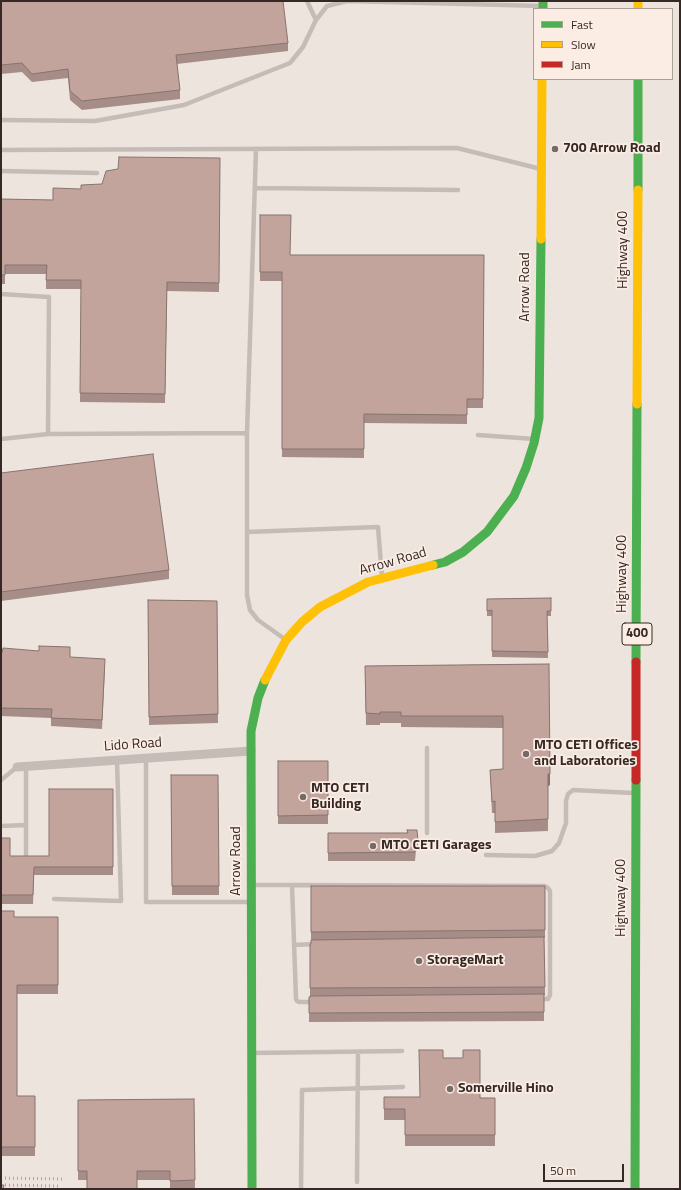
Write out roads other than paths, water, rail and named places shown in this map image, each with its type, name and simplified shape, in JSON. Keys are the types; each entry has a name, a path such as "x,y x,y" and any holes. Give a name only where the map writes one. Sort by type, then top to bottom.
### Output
{"main road":[{"name":"Arrow Road","path":"252,1189 250,751 251,731 258,698 267,674 286,640 302,622 320,607 368,582 445,562 463,552 487,532 514,496 526,468 535,439 539,418 542,80"},
{"name":"Highway 400","path":"635,1189 638,80"}],"street":[{"name":"Lido Road","path":"22,766 250,751"}],"lane":[{"path":"307,1 316,20"},
{"path":"1,120 95,121 184,105 290,63 303,47 316,20 327,6 347,1 543,5"},
{"path":"1,150 457,148 541,170"},
{"path":"256,149 248,433 247,595 250,610 258,620 286,640"},
{"path":"1,171 97,173"},
{"path":"255,188 458,190"},
{"path":"1,294 49,297 48,434"},
{"path":"1,439 48,434 248,433"},
{"path":"478,435 535,439"},
{"path":"247,532 378,527 382,578"},
{"path":"427,748 427,833"},
{"path":"146,758 146,902 251,902"},
{"path":"54,899 121,901 117,760"},
{"path":"1,780 22,766 26,825 26,855"},
{"path":"486,855 535,856 552,851 559,844 566,823 566,801 568,794 573,790 636,793"},
{"path":"1,826 26,825"},
{"path":"251,885 545,886 550,891 550,998 532,999"},
{"path":"292,885 297,1001 322,1002"},
{"path":"542,942 550,942"},
{"path":"294,945 318,944"},
{"path":"252,1053 402,1051"},
{"path":"357,1182 358,1052"},
{"path":"301,1189 302,1090 403,1087"}],"railway":[{"path":"1,1178 62,1179"},
{"path":"1,1185 61,1186"}],"place":[{"name":"700 Arrow Road","path":"555,149"},
{"name":"MTO CETI Offices and Laboratories","path":"526,754"},
{"name":"MTO CETI Building","path":"303,797"},
{"name":"MTO CETI Garages","path":"373,846"},
{"name":"StorageMart","path":"419,961"},
{"name":"Somerville Hino","path":"450,1089"}]}
